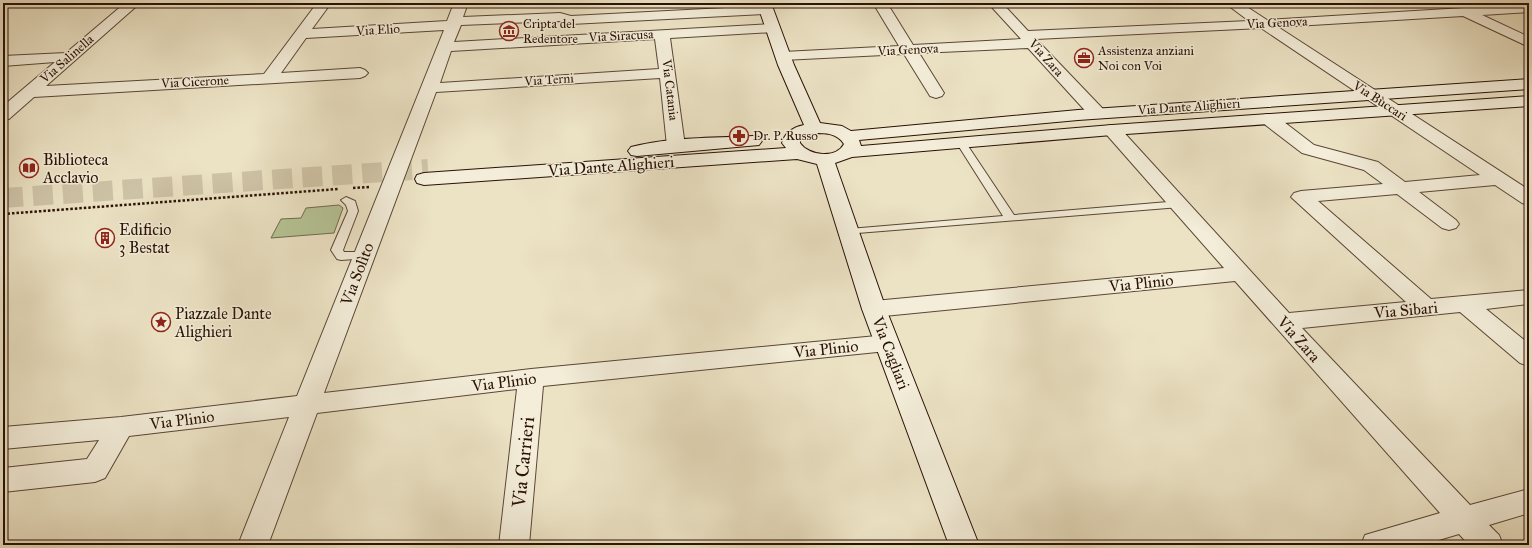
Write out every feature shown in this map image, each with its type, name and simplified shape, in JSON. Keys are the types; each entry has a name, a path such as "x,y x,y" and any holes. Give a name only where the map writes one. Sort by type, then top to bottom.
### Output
{"street":[{"name":"Via Salinella","path":"3,115 68,57 133,3"},
{"path":"269,78 324,3"},
{"name":"Via Solìto","path":"253,545 391,185 430,88 461,3"},
{"path":"880,3 936,93"},
{"name":"Via Zara","path":"995,3 1180,204 1283,322 1488,545"},
{"name":"Via Bùccari","path":"1232,3 1529,199"},
{"path":"765,6 783,56 814,128"},
{"name":"Via Elio","path":"302,34 560,16 570,20 765,6"},
{"name":"Via Genova","path":"783,56 909,50 1029,39 1529,8"},
{"path":"1464,12 1529,43"},
{"path":"568,39 570,20"},
{"name":"Via Siracusa","path":"445,47 773,28"},
{"path":"1508,33 1529,31"},
{"name":"Via Catania","path":"662,34 668,72 676,146"},
{"path":"3,61 68,57"},
{"name":"Via Cicerone","path":"29,92 360,72"},
{"name":"Via Terni","path":"430,88 668,72"},
{"name":"Via Dante Alighieri","path":"849,144 1104,122 1370,94 1529,84"},
{"path":"1406,92 1408,98 1430,108"},
{"name":"Via Dante Alighieri","path":"849,144 961,142 1104,122 1269,119 1529,101"},
{"path":"1269,119 1308,149 1371,166 1449,224"},
{"path":"814,128 827,128 840,131 849,144 838,157 824,159 810,157 795,145 802,131 814,128"},
{"name":"Via Dante Alighieri","path":"795,145 426,174 676,146 795,145"},
{"name":"Via Cagliari","path":"824,159 874,309 964,545"},
{"path":"1426,307 1301,197 1500,180"},
{"name":"Via Plinio","path":"874,309 1241,273"},
{"name":"Via Sibari","path":"1283,322 1529,297"},
{"path":"1465,304 1529,357"},
{"name":"Via Plinio","path":"3,438 306,405 531,378 887,343"},
{"name":"Via Carrieri","path":"514,545 531,378"},
{"path":"3,480 95,470 121,426"},
{"path":"1376,545 1529,501"}],"lane":[{"path":"961,142 1011,219"},
{"path":"344,194 351,203 354,211 337,250 342,256 364,255"},
{"path":"849,232 1180,204"}],"path":[{"path":"351,188 391,185"},
{"path":"3,214 344,194"}],"green space":[{"path":"339,205 343,208 334,233 271,238 281,219 301,218 306,208"}],"tunnel":[{"path":"3,198 428,169"}],"place":[{"name":"Cripta del Redentore","path":"509,31"},
{"name":"Assistenza anziani Noi con Voi","path":"1084,58"},
{"name":"Dr. P. Russo","path":"739,136"},
{"name":"Biblioteca Acclavio","path":"29,168"},
{"name":"Edificio 3 Bestat","path":"105,238"},
{"name":"Piazzale Dante Alighieri","path":"161,322"}]}
